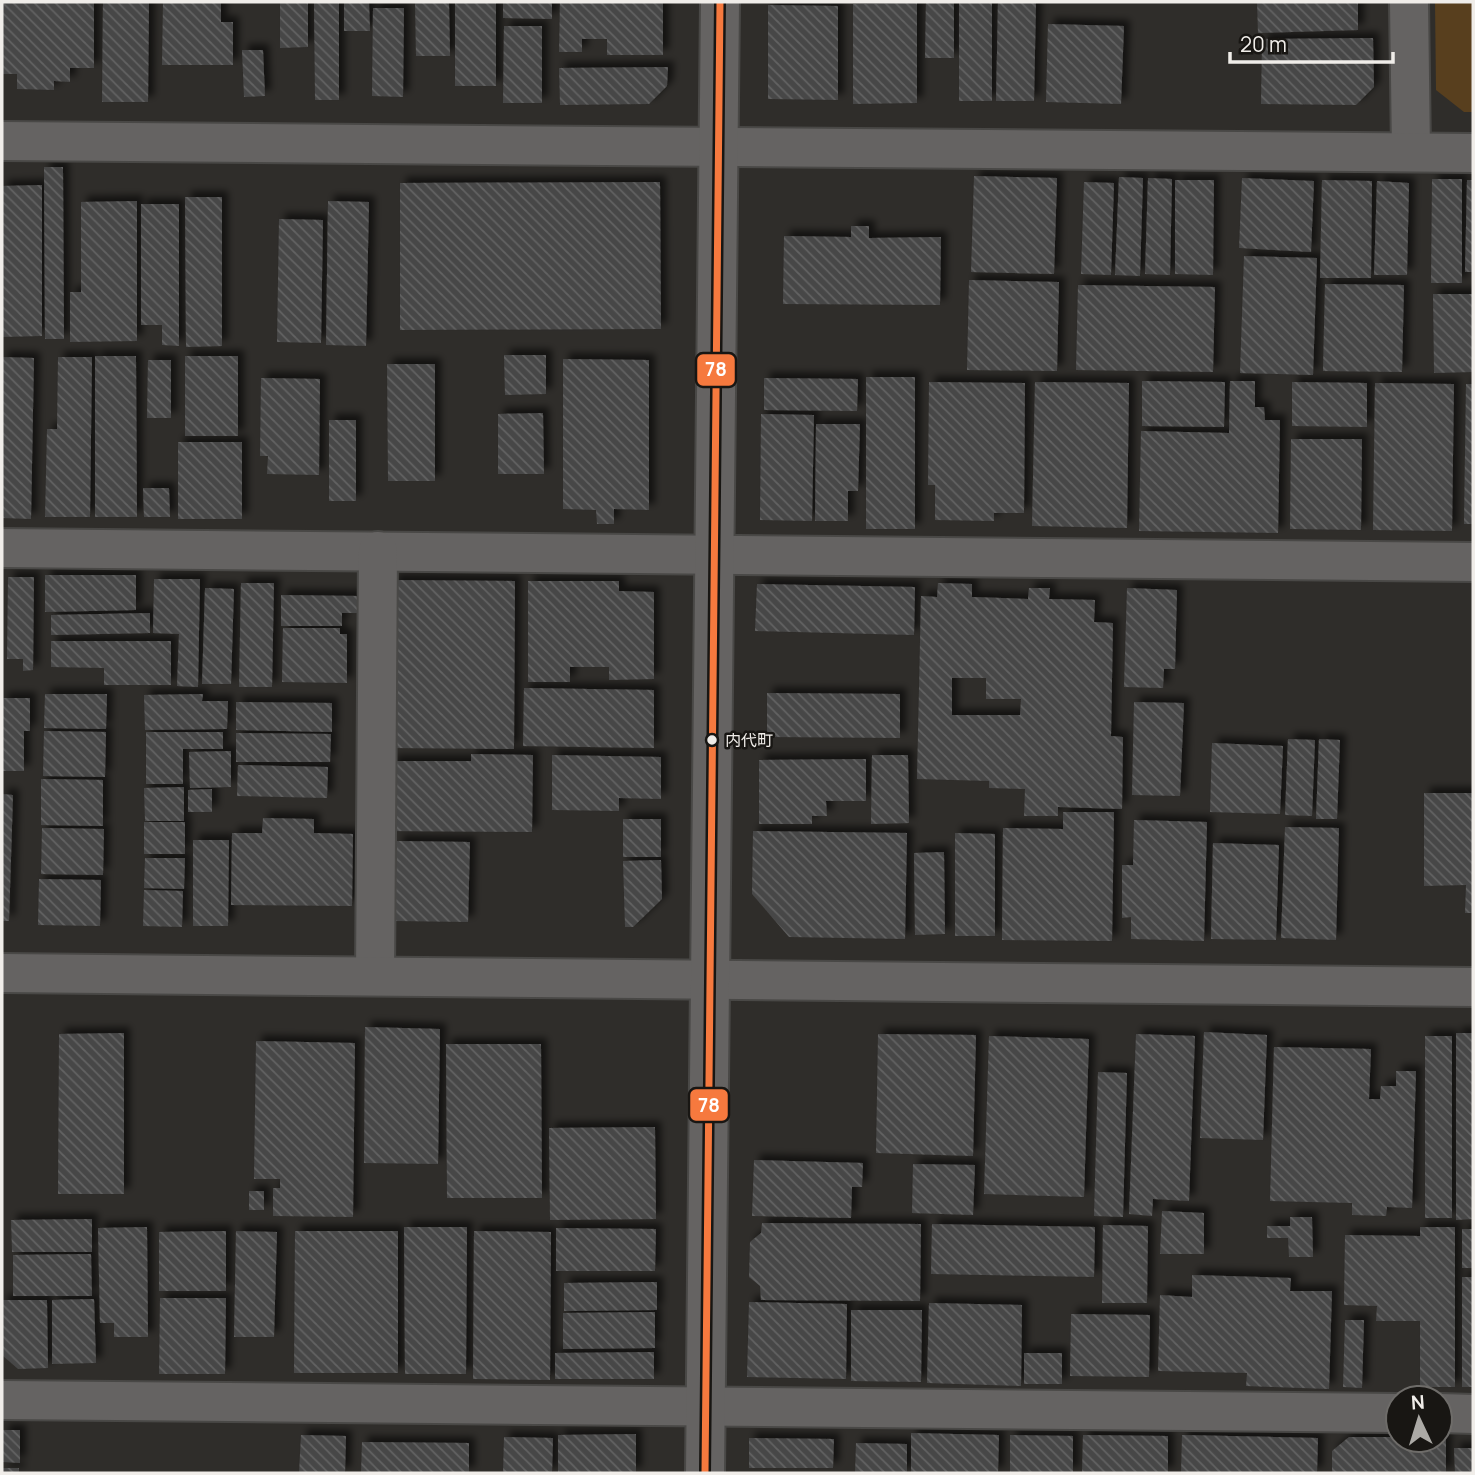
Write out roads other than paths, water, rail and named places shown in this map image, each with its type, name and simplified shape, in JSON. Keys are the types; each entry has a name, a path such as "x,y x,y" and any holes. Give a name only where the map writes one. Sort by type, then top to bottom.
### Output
{"street":[{"path":"705,1473 720,2"},
{"path":"1409,2 1411,152"},
{"path":"2,141 1473,153"},
{"path":"2,548 1473,562"},
{"path":"375,976 378,551"},
{"path":"2,973 1473,987"},
{"path":"2,1400 1384,1413"},
{"path":"1454,1413 1473,1414"}],"place":[{"name":"内代町","path":"712,740"}]}
